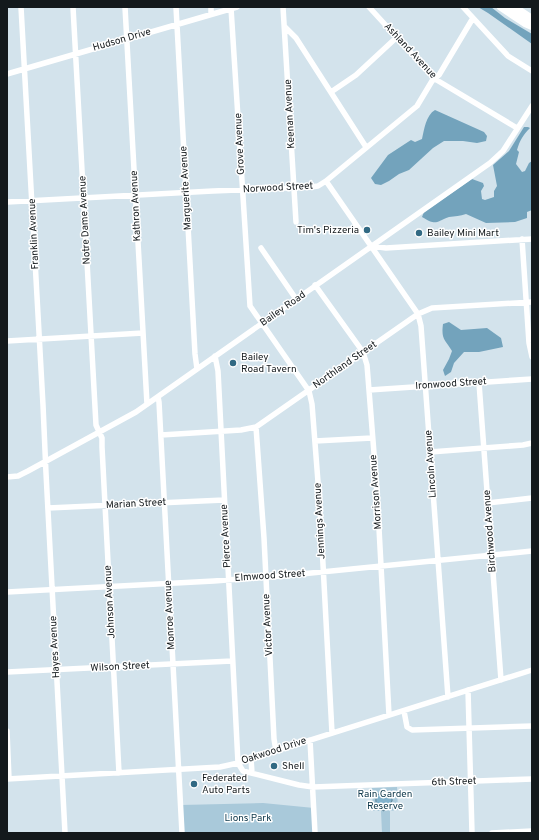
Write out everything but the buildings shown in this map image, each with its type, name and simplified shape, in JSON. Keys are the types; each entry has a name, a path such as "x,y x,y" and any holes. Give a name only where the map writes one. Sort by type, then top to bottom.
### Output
{"highway":[{"path":"501,7 530,24"},
{"path":"514,7 530,24"}],"street":[{"name":"Franklin Avenue","path":"22,7 24,69 46,461"},
{"name":"Notre Dame Avenue","path":"73,7 96,425 99,432"},
{"name":"Kathron Avenue","path":"125,7 147,404"},
{"name":"Marguerite Avenue","path":"176,7 197,369"},
{"path":"211,7 211,14"},
{"name":"Keenan Avenue","path":"283,7 296,222"},
{"name":"Ashland Avenue","path":"369,7 435,80 517,128"},
{"path":"463,7 508,56 532,71"},
{"name":"Hudson Drive","path":"7,74 234,8"},
{"name":"Grove Avenue","path":"234,8 249,300 251,309 261,324"},
{"name":"Norwood Street","path":"7,202 314,187 326,181 417,106 432,81 439,75 473,18"},
{"path":"285,27 296,38 366,147"},
{"path":"331,92 356,75 397,37"},
{"name":"Bailey Road","path":"7,478 18,476 136,412 497,158 532,106"},
{"name":"Lincoln Avenue","path":"326,181 418,314 421,326 448,697"},
{"path":"371,246 386,248 532,238"},
{"path":"522,239 529,302 529,343 532,358"},
{"path":"261,248 296,299"},
{"name":"Morrison Avenue","path":"316,285 363,352 367,365 389,716"},
{"name":"Northland Street","path":"161,435 220,432 256,427 418,314 432,308 529,302"},
{"name":"Jennings Avenue","path":"261,324 309,391 312,404 332,733"},
{"path":"7,341 143,334"},
{"name":"Pierce Avenue","path":"215,356 218,371 238,763"},
{"name":"Ironwood Street","path":"369,390 532,379"},
{"name":"Birchwood Avenue","path":"479,383 501,680"},
{"name":"Monroe Avenue","path":"158,397 165,502 182,833"},
{"name":"Victor Avenue","path":"256,427 276,751"},
{"name":"Johnson Avenue","path":"99,432 102,438 119,773"},
{"path":"315,441 372,438"},
{"path":"430,452 523,445 532,443"},
{"name":"Hayes Avenue","path":"46,461 65,833"},
{"path":"488,503 532,498"},
{"name":"Marian Street","path":"48,508 224,500"},
{"name":"Elmwood Street","path":"7,592 266,577 532,552"},
{"name":"Wilson Street","path":"7,672 232,661"},
{"name":"Oakwood Drive","path":"8,779 220,767 252,759 532,670"},
{"path":"468,690 472,833"},
{"path":"404,711 406,727 412,730 532,726"},
{"path":"7,731 8,779"},
{"path":"310,740 315,833"},
{"path":"252,759 252,773"},
{"name":"6th Street","path":"238,763 243,771 313,787 532,779"},
{"path":"492,833 532,831"}],"green space":[{"name":"Rain Garden Reserve","path":"397,787 398,810 390,811 390,833 382,833 381,811 373,811 372,788"},
{"name":"Lions Park","path":"263,803 314,808 315,833 182,833 181,805"}],"shaded area":[{"path":"478,7 491,7 505,18 532,34 532,44 488,13"},
{"path":"435,110 484,132 487,136 486,141 477,143 444,141 433,148 409,170 381,185 375,184 371,178 388,155 411,140 415,142 422,139 427,119"},
{"path":"524,127 530,128 519,143 517,150 519,152 516,164 522,172 525,171 529,163 532,161 532,210 527,212 527,218 515,222 486,223 466,214 449,217 436,222 431,222 422,217 424,212 472,179 483,183 484,186 481,191 482,199 485,200 494,197 494,191 497,186 493,165 509,151"},
{"path":"449,322 461,330 487,328 501,338 503,347 479,352 464,352 454,363 451,372 445,376 443,370 452,351 444,339 443,324"},
{"path":"382,793 389,794 392,799 384,811 376,802 377,795"}],"place":[{"name":"Tim's Pizzeria","path":"367,230"},
{"name":"Bailey Mini Mart","path":"419,233"},
{"name":"Bailey Road Tavern","path":"233,363"},
{"name":"Shell","path":"274,766"},
{"name":"Federated Auto Parts","path":"194,784"}]}
